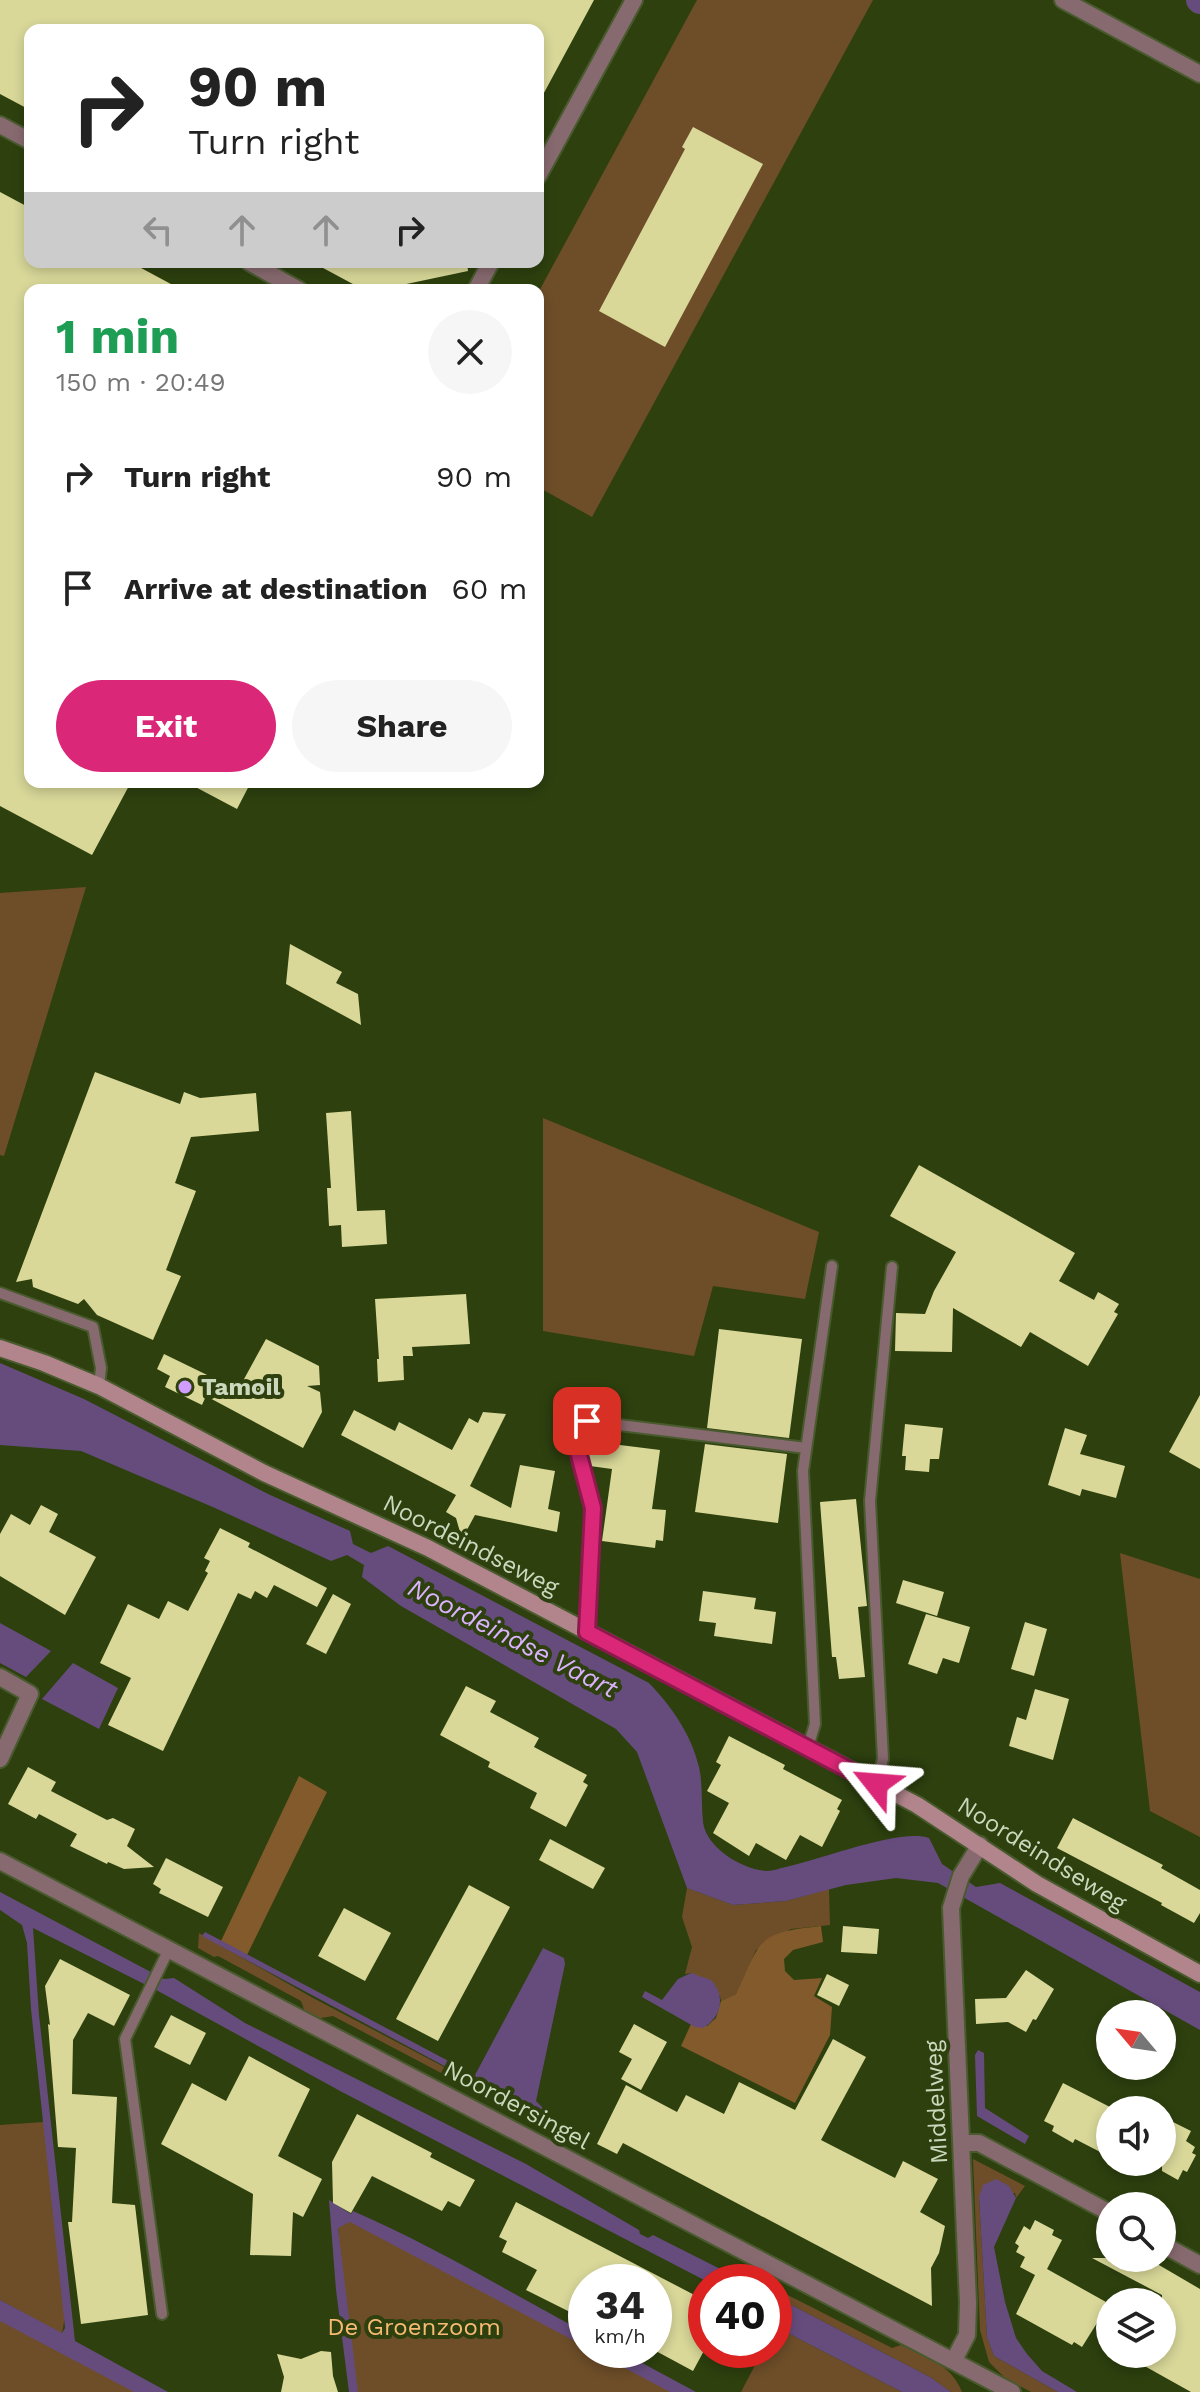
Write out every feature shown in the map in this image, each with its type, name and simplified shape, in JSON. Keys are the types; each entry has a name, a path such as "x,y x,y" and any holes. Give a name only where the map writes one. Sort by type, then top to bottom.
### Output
{"street":[{"path":"544,165 634,0"},
{"path":"1063,0 1200,74"},
{"path":"0,125 24,138"},
{"path":"260,268 288,284"},
{"name":"Noordeindseweg","path":"0,1348 99,1386 264,1473 428,1548 917,1805 1037,1884 1200,1974"},
{"path":"0,1677 30,1694 0,1759"},
{"name":"Middelweg","path":"954,2360 967,2335 968,2321 951,1908 958,1884 980,1845"},
{"name":"Noordersingel","path":"0,1861 954,2360 984,2386 1012,2392"},
{"path":"962,2143 979,2143 1096,2206"},
{"path":"1176,2252 1200,2265"}],"lane":[{"path":"808,1747 815,1724 803,1471 832,1266"},
{"path":"876,1784 883,1759 870,1501 892,1267"},
{"path":"0,1293 93,1327 101,1368 99,1386"},
{"path":"587,1632 593,1508 575,1440 587,1421 806,1448"},
{"path":"162,2314 125,2039 169,1949"}],"green space":[{"path":"697,0 873,0 592,517 544,490 543,284"},
{"path":"86,887 4,1156 0,1155 0,893"},
{"path":"543,1118 819,1232 805,1299 713,1286 694,1356 543,1331"},
{"path":"1120,1553 1200,1579 1200,1837 1150,1811"},
{"path":"687,1888 733,1905 786,1901 829,1889 830,1925 791,1929 756,1950 736,1994 721,2001 720,1996 691,1973 685,1974 692,1947 682,1917"},
{"path":"199,1933 313,1998 545,2120 542,2126 333,2016 315,2019 306,2015 301,2001 198,1948"},
{"path":"44,2122 65,2316 62,2334 0,2300 0,2125"},
{"path":"973,2159 1025,2186 1016,2198 1015,2193 979,2197 987,2337 994,2356 1058,2392 1031,2392 1005,2378 989,2362 980,2330"},
{"name":"De Groenzoom","path":"341,2213 568,2336 568,2368 627,2368 671,2392 353,2392 338,2228"},
{"path":"792,2297 892,2348 901,2345 928,2358 951,2375 962,2392 951,2392 930,2377 792,2305"},
{"path":"0,2314 146,2392 0,2392"},
{"path":"792,2335 902,2392 741,2392 754,2368 792,2368"}],"shaded area":[{"path":"299,1776 327,1792 247,1955 221,1941"},
{"path":"821,1926 823,1942 793,1950 784,1959 785,1971 794,1980 822,1978 814,1996 832,2007 830,2035 795,2103 681,2046 691,2024 707,2026 716,2018 721,2001 736,1994 751,1961 764,1942 784,1932"}],"water":[{"name":"Noordeindse Vaart","path":"0,1363 84,1399 268,1494 350,1531 353,1544 371,1553 388,1546 649,1683 680,1722 691,1743 700,1774 706,1832 718,1849 737,1862 769,1871 899,1837 929,1838 942,1864 976,1887 1000,1883 1200,1992 1200,2030 1176,2017 1176,2000 1147,2000 938,1883 896,1878 846,1885 786,1901 733,1905 687,1888 637,1752 616,1729 401,1606 362,1577 364,1565 347,1555 331,1561 81,1451 0,1445"},
{"path":"0,1623 51,1651 26,1677 0,1663"},
{"path":"73,1663 118,1688 99,1729 42,1699"},
{"path":"0,1892 164,1979 174,1978 245,2023 526,2164 639,2230 640,2234 648,2238 653,2235 710,2264 688,2264 688,2272 33,1928 39,2015 75,2341 168,2392 134,2392 0,2321 0,2300 62,2333 65,2328 31,2009 27,1943 22,1925 0,1910"},
{"path":"205,1932 475,2075 543,1948 564,1958 536,2101 548,2113 545,2120 202,1936"},
{"path":"691,1973 711,1980 719,1993 718,2012 703,2028 695,2027 642,1997 645,1991 662,2000 678,1979"},
{"path":"978,2050 984,2053 985,2108 1029,2136 1025,2144 977,2116 975,2055"},
{"path":"996,2179 1009,2186 1016,2198 994,2247 1016,2338 1042,2371 1077,2392 1058,2392 994,2356 987,2337 979,2197 983,2185"},
{"path":"329,2200 351,2214 353,2211 442,2254 568,2323 568,2337 350,2222 338,2228 358,2392 349,2392"},
{"path":"792,2305 930,2377 951,2392 902,2392 792,2335"},
{"path":"625,2368 651,2368 696,2392 670,2392"}],"building":[{"path":"0,0 594,0 544,93 544,24 24,24 24,107 0,94"},
{"path":"693,127 763,164 665,347 599,311 685,149 682,147"},
{"path":"0,192 24,205 24,268 141,268 171,284 24,284 24,788 128,788 92,855 0,806"},
{"path":"323,268 468,268 468,271 406,284 353,284"},
{"path":"197,788 248,788 237,809"},
{"path":"290,944 342,972 336,983 358,994 361,1025 286,984"},
{"path":"95,1072 180,1104 184,1092 200,1098 256,1093 259,1131 191,1137 175,1183 196,1191 166,1270 181,1276 153,1340 97,1315 84,1299 78,1304 33,1287 32,1279 16,1282"},
{"path":"351,1111 357,1211 385,1210 387,1244 342,1247 341,1225 329,1226 327,1188 331,1188 326,1113"},
{"path":"919,1165 1075,1253 1059,1281 1094,1300 1098,1292 1119,1304 1114,1312 1118,1314 1088,1366 1030,1332 1021,1347 953,1308 952,1352 895,1351 896,1313 925,1314 956,1252 890,1216"},
{"path":"466,1294 470,1344 412,1347 413,1356 403,1356 404,1380 378,1382 375,1299"},
{"path":"719,1329 802,1339 789,1438 707,1428"},
{"path":"266,1339 319,1366 320,1385 307,1386 320,1392 322,1412 303,1448 206,1396 202,1405 165,1387 170,1376 157,1369 164,1354 238,1390"},
{"path":"1200,1395 1200,1469 1169,1452"},
{"path":"354,1410 395,1431 399,1422 452,1450 469,1418 478,1423 483,1412 506,1414 470,1486 511,1508 520,1465 555,1471 548,1509 560,1512 557,1532 475,1515 462,1539 456,1518 446,1512 456,1495 341,1435"},
{"path":"905,1424 943,1428 939,1459 930,1459 929,1472 905,1470 906,1456 902,1456"},
{"path":"1065,1428 1087,1435 1080,1454 1125,1466 1116,1498 1082,1489 1080,1496 1048,1485"},
{"path":"588,1441 660,1450 652,1509 666,1510 663,1541 656,1540 655,1548 602,1541 612,1469 590,1466"},
{"path":"705,1444 787,1454 778,1523 695,1512"},
{"path":"856,1499 867,1606 858,1607 865,1677 839,1679 836,1657 832,1657 820,1502"},
{"path":"41,1505 58,1514 49,1532 96,1557 65,1615 0,1576 0,1534 11,1514 30,1525"},
{"path":"220,1528 250,1543 248,1547 327,1588 317,1607 274,1585 267,1598 255,1591 251,1599 238,1593 163,1751 108,1725 131,1678 100,1663 128,1604 159,1619 168,1601 188,1611 208,1573 205,1571 210,1561 204,1558"},
{"path":"903,1580 944,1592 937,1616 896,1603"},
{"path":"703,1591 756,1598 754,1609 776,1612 772,1644 714,1636 716,1623 699,1621"},
{"path":"333,1594 351,1604 326,1654 306,1644"},
{"path":"926,1614 970,1627 959,1663 943,1658 937,1674 908,1664"},
{"path":"1025,1622 1047,1629 1034,1676 1011,1669"},
{"path":"466,1686 496,1701 490,1712 539,1738 534,1747 587,1775 583,1782 588,1785 566,1827 530,1808 537,1793 488,1767 490,1762 440,1735"},
{"path":"1035,1689 1069,1699 1053,1760 1009,1746 1017,1717 1026,1720"},
{"path":"729,1736 842,1800 837,1809 840,1811 822,1847 800,1835 786,1860 756,1843 749,1856 713,1833 729,1803 707,1791 721,1765 716,1762"},
{"path":"28,1767 56,1782 51,1791 107,1820 113,1818 135,1829 127,1846 154,1867 124,1869 107,1864 70,1846 77,1834 39,1814 36,1819 8,1804"},
{"path":"1073,1818 1163,1865 1161,1868 1200,1890 1200,1913 1194,1923 1057,1848"},
{"path":"550,1839 605,1868 593,1889 539,1860"},
{"path":"166,1858 223,1887 208,1917 159,1893 161,1889 153,1884"},
{"path":"469,1885 510,1907 438,2041 396,2019"},
{"path":"344,1908 391,1933 365,1981 318,1956"},
{"path":"843,1926 879,1929 877,1954 841,1952"},
{"path":"60,1959 130,1995 114,2026 88,2013 73,2040 72,2094 117,2097 112,2203 135,2205 148,2315 81,2324 68,2222 72,2222 76,2148 58,2147 45,1986"},
{"path":"1026,1970 1054,1989 1026,2032 1008,2022 976,2024 975,1999 1006,1998"},
{"path":"827,1974 849,1985 839,2006 817,1995"},
{"path":"171,2015 206,2033 190,2065 154,2047"},
{"path":"634,2024 667,2042 641,2090 621,2079 632,2059 619,2052"},
{"path":"833,2039 866,2057 821,2140 895,2178 903,2161 938,2179 920,2212 945,2226 939,2253 931,2268 932,2306 623,2143 617,2154 597,2144 626,2085 677,2112 686,2095 724,2114 739,2082 795,2110"},
{"path":"249,2056 310,2089 278,2156 322,2179 303,2217 293,2212 291,2256 250,2255 253,2194 161,2144 192,2083 226,2101"},
{"path":"1063,2083 1096,2100 1096,2150 1075,2139 1073,2143 1052,2131 1054,2126 1044,2121"},
{"path":"357,2114 432,2153 430,2157 475,2180 460,2207 448,2201 442,2211 372,2176 351,2213 333,2203 332,2162"},
{"path":"1176,2124 1191,2131 1186,2141 1195,2147 1192,2153 1196,2155 1187,2172 1183,2170 1178,2180 1171,2176 1176,2176"},
{"path":"516,2202 635,2264 568,2264 568,2311 526,2290 537,2270 502,2252 507,2241 499,2237"},
{"path":"1035,2220 1054,2230 1052,2235 1062,2240 1047,2269 1096,2296 1096,2325 1082,2347 1074,2342 1072,2345 1016,2314 1035,2275 1020,2267 1025,2257 1016,2252 1019,2246 1015,2243 1024,2226 1030,2230"},
{"path":"1118,2272 1171,2272 1200,2289 1200,2392 1191,2392 1148,2368 1176,2368 1176,2288 1149,2288"},
{"path":"672,2283 688,2292 688,2368 695,2368 693,2371 672,2360"},
{"path":"321,2351 331,2352 338,2392 281,2392 284,2377 277,2354 301,2359"}],"place":[{"name":"Tamoil","path":"185,1387"}],"route":[{"path":"587,1421 575,1440 593,1508 587,1632 876,1784"}]}
